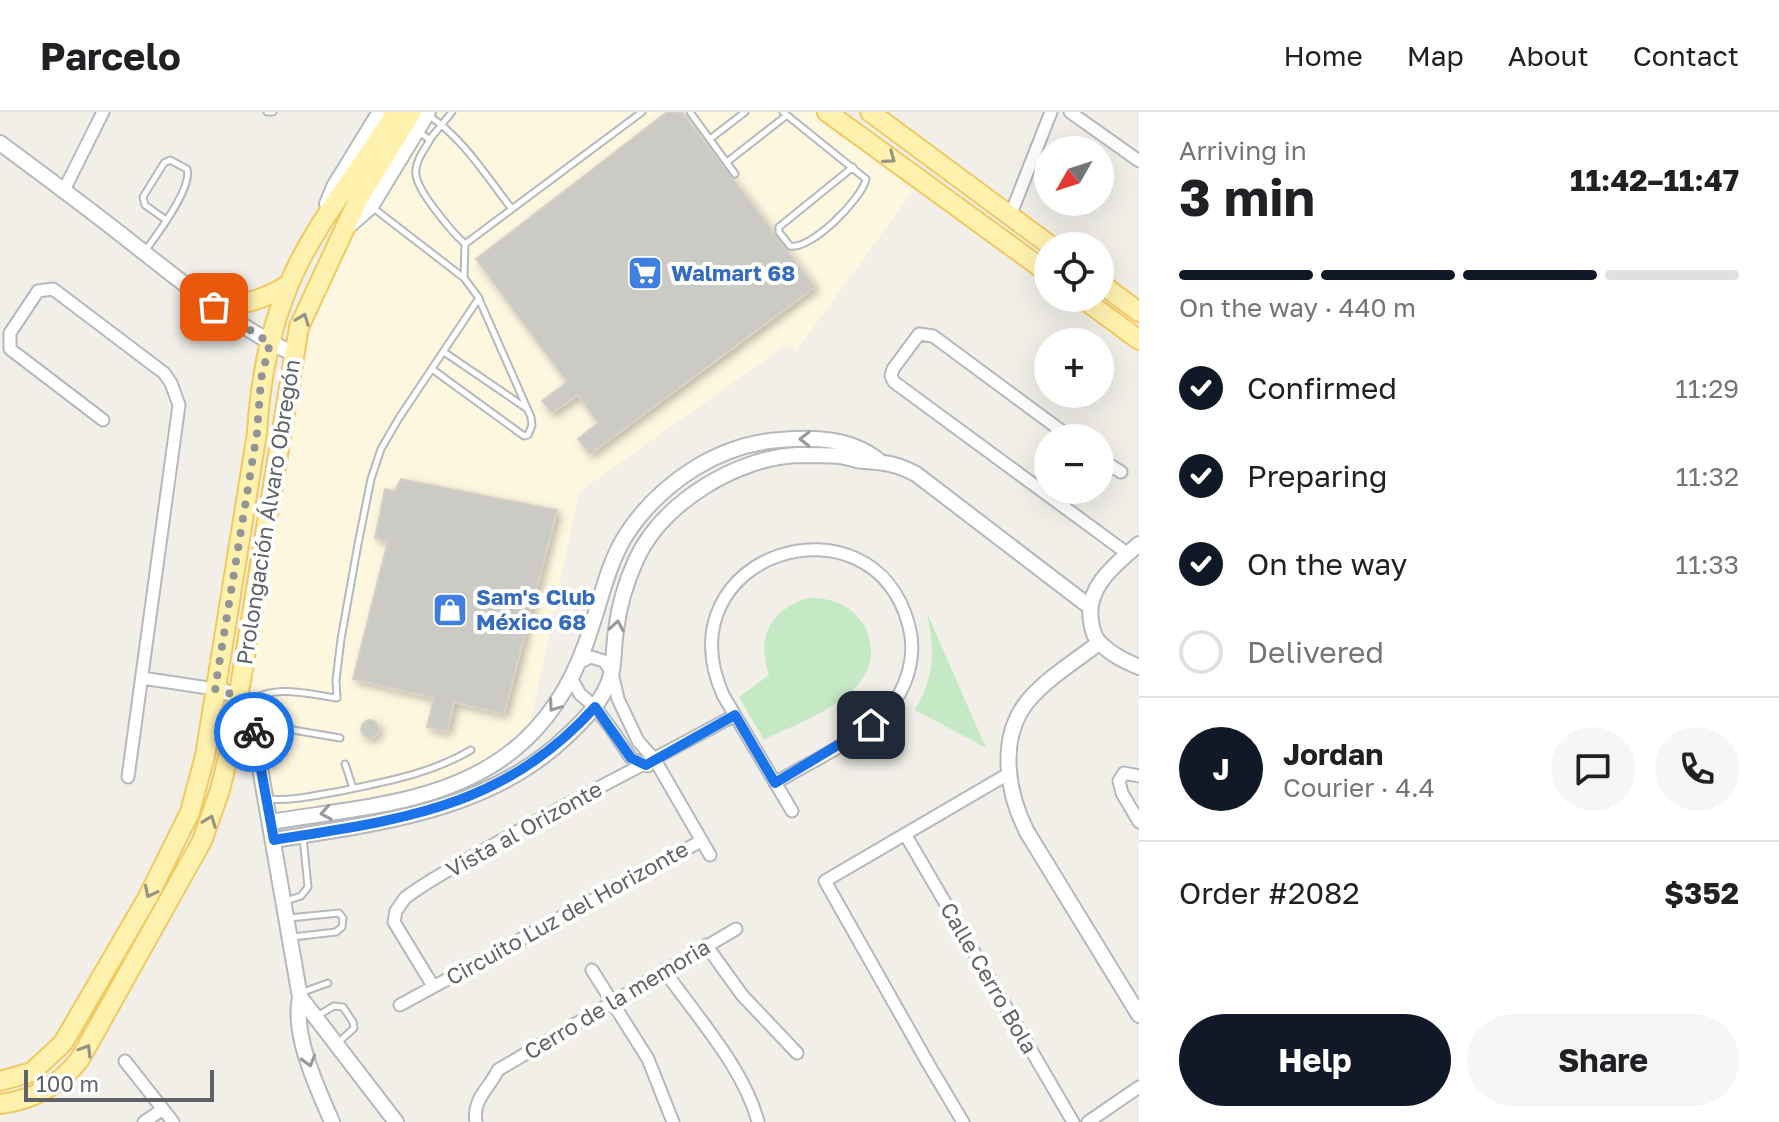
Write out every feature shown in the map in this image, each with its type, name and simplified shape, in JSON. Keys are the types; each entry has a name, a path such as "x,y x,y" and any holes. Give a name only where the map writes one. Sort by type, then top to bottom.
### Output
{"main road":[{"name":"Prolongación Álvaro Obregón","path":"321,226 335,187 381,112"},
{"name":"Prolongación Álvaro Obregón","path":"0,1081 32,1072 63,1043 148,897 195,799 257,433 261,379 270,343 289,284 321,226 396,112"},
{"path":"827,112 1034,263"},
{"path":"870,112 1034,234"},
{"name":"Prolongación Álvaro Obregón","path":"0,1104 28,1098 52,1086 72,1069 90,1045 212,818 242,700 299,327 345,228 422,122"},
{"path":"214,307 268,297 289,284"},
{"path":"1114,293 1139,312"},
{"path":"1101,312 1139,340"}],"street":[{"path":"64,190 103,112"},
{"path":"1010,216 1051,112"},
{"path":"1070,112 1139,161"},
{"path":"0,143 214,307 270,343 294,354"},
{"path":"103,420 10,349 10,333 38,291 53,289 100,323 164,373 176,393 179,419 128,777"},
{"path":"1034,479 894,382 891,376 893,369 919,334 933,336 1052,424"},
{"path":"271,822 421,796 474,776 527,739 557,703 571,678 610,569 626,536 660,494 684,475 728,451 770,440 832,440 866,450 878,460"},
{"path":"650,762 618,699 612,673 616,631 627,582 645,544 674,511 721,476 760,461 795,455 878,460 900,465 1090,607"},
{"path":"1114,468 1121,472"},
{"path":"1069,504 1134,549 1109,571 1096,590 1090,607 1094,635 1099,643 1116,656 1139,667"},
{"path":"775,783 871,725 887,711 902,690 911,657 911,633 903,607 890,586 864,564 825,550 781,553 747,572 722,602 711,642 713,667 735,715 775,783 792,811"},
{"path":"1099,643 1025,705 1013,733 1008,774 1014,802 1027,832 1139,1015"},
{"path":"578,663 597,657 612,673"},
{"path":"274,840 424,813 477,795 513,776 564,739 595,707 612,673"},
{"path":"142,678 215,689 242,700 253,728 267,799 300,995 301,1031 311,1068 332,1122"},
{"path":"571,678 631,758 650,762"},
{"name":"Vista al Orizonte","path":"433,986 394,922 396,911 405,898 513,834 735,715"},
{"name":"Circuito Luz del Horizonte","path":"650,762 662,773 710,855"},
{"path":"1139,776 1124,773 1119,781 1122,793 1139,822"},
{"path":"963,1122 825,881 1008,774"},
{"name":"Calle Cerro Bola","path":"905,834 1073,1122"},
{"name":"Circuito Luz del Horizonte","path":"400,1005 701,841"},
{"name":"Cerro de la memoria","path":"476,1121 479,1096 498,1070 736,929"},
{"path":"706,945 742,995 797,1053"},
{"path":"592,970 648,1059 673,1122"},
{"path":"664,970 738,1076 758,1122"},
{"path":"300,995 396,1122"},
{"path":"125,1061 173,1122"},
{"path":"1088,1122 1139,1087"},
{"path":"144,1122 163,1109"}],"lane":[{"path":"442,125 452,112"},
{"path":"465,244 642,112"},
{"path":"710,139 745,112"},
{"path":"692,113 735,174"},
{"path":"727,162 785,114 864,175 866,183 844,214 799,246 790,246 779,232 781,224 853,167"},
{"path":"422,122 442,125"},
{"path":"422,122 442,125 459,141 512,209"},
{"path":"422,122 417,179 423,192 465,244 464,278"},
{"path":"144,252 166,220 189,176 187,169 170,160 164,163 143,197 145,205 166,220"},
{"path":"364,202 464,278 479,298 527,408 532,425 528,435 524,436 432,369"},
{"path":"242,700 269,692 337,698 341,639 371,479 389,435 479,298"},
{"path":"444,352 527,408"},
{"path":"293,730 340,738"},
{"path":"267,799 298,799 429,771 471,750"},
{"path":"345,764 353,788"},
{"path":"285,901 301,896 308,887 302,835"},
{"path":"288,918 339,913 343,918 342,927 336,932 291,937"},
{"path":"300,995 328,983"},
{"path":"315,1017 337,1005 343,1007 351,1018 352,1031 335,1045"}],"shaded area":[{"path":"414,112 830,112 921,180 796,351 786,345 579,492 527,739 438,791 271,822 239,686 316,286"}],"green space":[{"path":"808,598 838,603 857,616 869,639 871,651 868,668 847,695 814,716 764,740 739,697 769,675 766,637 775,618 795,603"},
{"path":"927,613 986,748 915,710 932,663"}],"building":[{"name":"Walmart 68","path":"667,112 682,112 815,287 590,454 578,439 598,423 578,395 552,413 542,401 567,382 476,259"},
{"name":"Sam's Club México 68","path":"401,479 557,510 504,714 454,702 447,732 427,727 434,698 353,679 388,541 375,538 385,489 395,491"},
{"path":"366,720 374,720 379,729 377,736 366,738 361,733 361,725"}],"way so far":[{"path":"214,307 270,343 263,366 257,433 215,689 243,700 254,732"}],"place":[{"name":"Walmart 68","path":"645,273"},
{"name":"Sam's Club México 68","path":"450,610"}],"route":[{"path":"254,732 274,840 424,813 477,795 543,756 595,707 631,758 646,765 735,715 775,783 871,725"}]}
